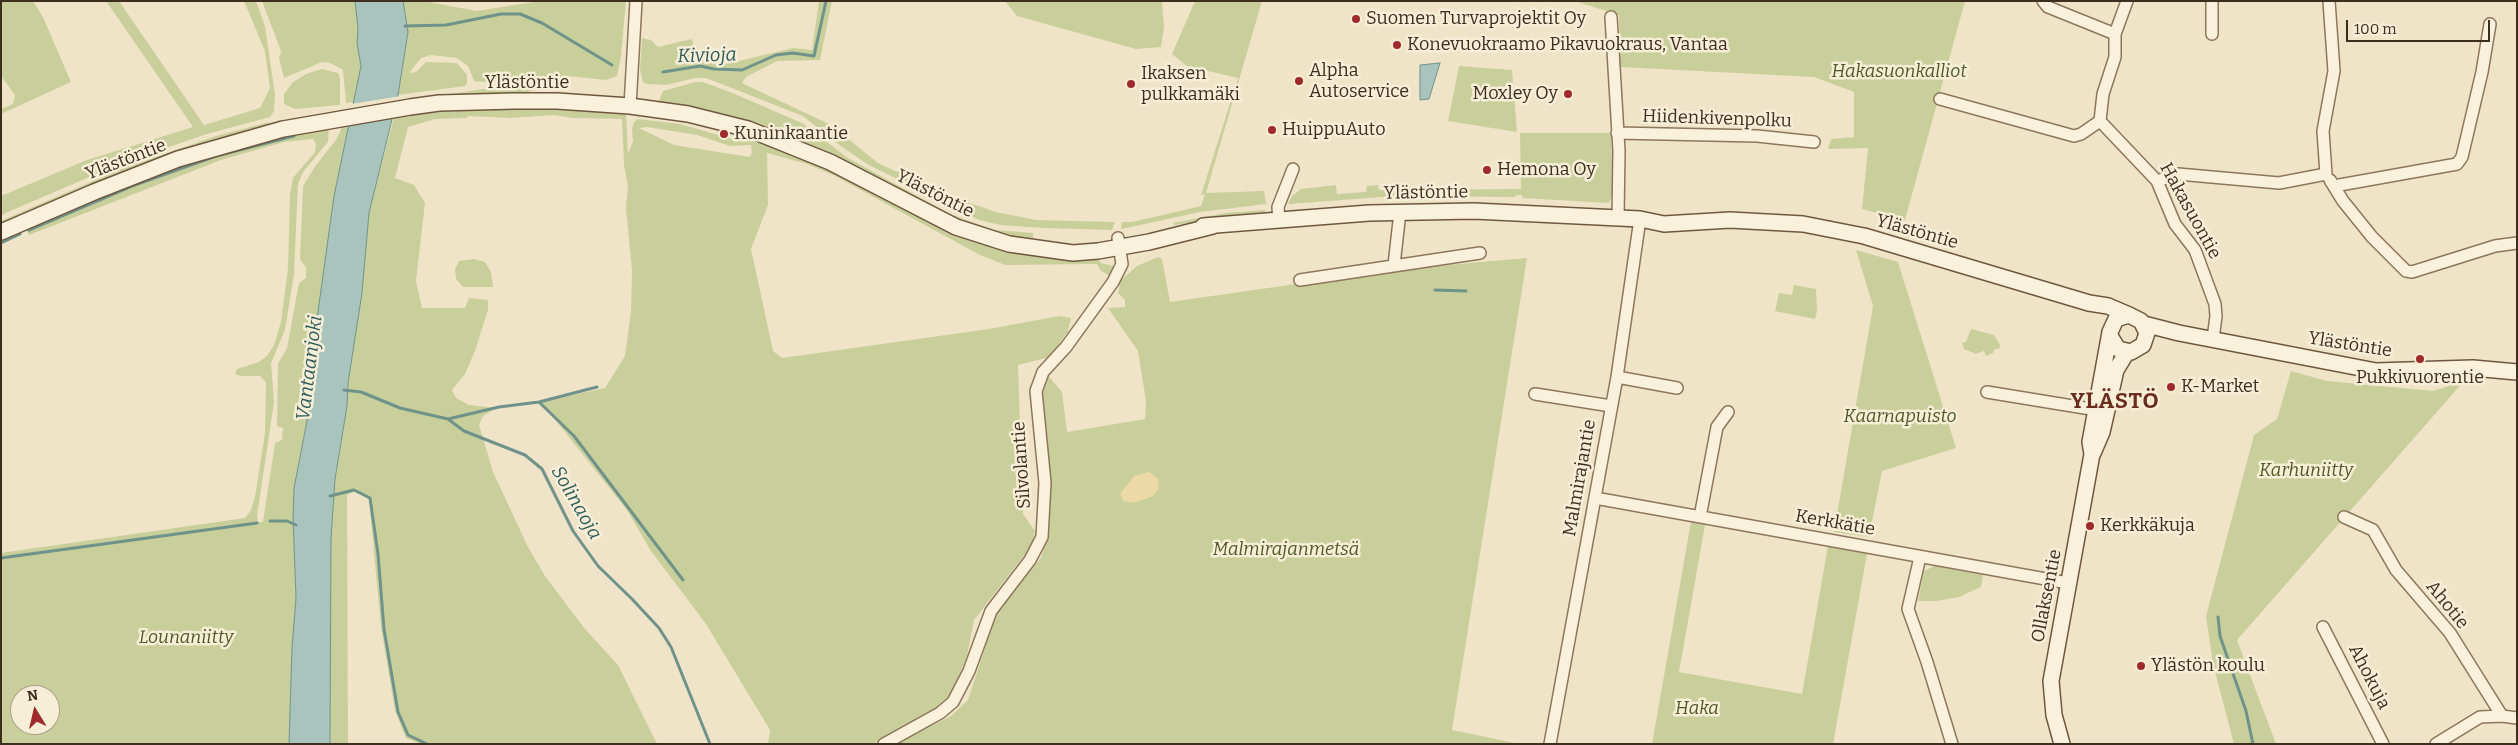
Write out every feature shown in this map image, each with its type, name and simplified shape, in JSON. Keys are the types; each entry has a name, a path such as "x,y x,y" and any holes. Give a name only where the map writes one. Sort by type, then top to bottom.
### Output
{"main road":[{"name":"Ylästöntie","path":"1,232 94,192 178,159 237,141 330,119 410,107 514,101 630,106 718,121 773,138 830,162 956,227 1009,244 1046,249 1119,243 1175,227 1213,226 1400,212 1474,211 1640,219 1687,214 1730,220 1770,221 1831,228 2089,303 2108,306 2139,318 2144,324 2347,368 2376,371 2473,368 2517,372"},
{"path":"2089,303 2110,332 2114,346 2127,352"},
{"path":"2110,332 2119,317 2129,315"},
{"path":"2143,345 2147,333 2144,324"},
{"name":"Ollaksentie","path":"2062,744 2054,714 2052,681 2092,454 2099,444 2110,332"},
{"name":"Ylästöntie","path":"2127,352 2179,333"},
{"name":"Ollaksentie","path":"2101,411 2116,370 2127,352"}],"street":[{"path":"630,106 636,1"},
{"path":"2043,1 2048,7 2115,34"},
{"path":"1940,99 2074,136 2081,134 2100,121 2102,94 2115,57 2115,34 2127,1"},
{"path":"2212,1 2212,34"},
{"path":"2329,1 2334,71 2323,131 2326,174 2343,201 2372,237 2406,271 2412,272 2495,246 2517,243"},
{"path":"1611,17 1617,133 1618,218"},
{"path":"2334,186 2456,164 2462,157 2482,72 2490,24"},
{"name":"Hakasuontie","path":"2100,121 2157,181 2175,224 2188,240 2200,260 2215,304 2216,316 2213,338"},
{"name":"Hiidenkivenpolku","path":"1617,133 1757,136 1814,142"},
{"path":"1279,220 1278,207 1293,169"},
{"path":"2157,181 2178,174 2279,183 2326,174"},
{"path":"1394,265 1400,212"},
{"name":"Malmirajantie","path":"1550,744 1617,378 1640,219"},
{"name":"Silvolantie","path":"884,744 940,713 953,702 969,671 991,611 1030,560 1042,537 1044,483 1036,391 1043,372 1066,347 1113,282 1122,264 1119,243"},
{"path":"1300,280 1480,253"},
{"path":"1617,378 1677,388"},
{"path":"1987,392 2101,411"},
{"path":"1535,394 1611,406"},
{"path":"1700,517 1717,427 1728,412"},
{"name":"Kerkkätie","path":"1595,498 2068,583"},
{"name":"Ahotie","path":"2344,517 2373,530 2396,570 2450,633 2502,716"},
{"path":"1920,557 1908,609 1952,744"},
{"name":"Ahokuja","path":"2323,627 2383,744"},
{"path":"2436,744 2475,720 2502,716 2517,718"}],"green space":[{"path":"1,1 33,1 43,17 71,82 1,114 1,109 13,104 15,95 1,76"},
{"path":"106,1 119,1 204,125 260,108 270,88 265,51 244,1 256,1 265,26 275,95 274,111 270,117 207,134 122,163 1,215 1,196 87,160 193,127"},
{"path":"262,1 355,1 358,28 357,43 361,66 354,102 346,103 343,70 330,63 322,62 284,78 279,58 281,51"},
{"path":"403,1 423,1 477,11 540,1 626,1 621,57 617,76 606,80 568,76 482,82 474,81 468,66 457,58 431,55 421,58 409,73 416,72 426,62 457,63 467,75 465,86 398,95 408,32"},
{"path":"819,1 832,1 820,60 777,61 746,77 742,83 831,125 878,163 897,172 900,170 961,200 996,212 1036,220 1115,222 1112,230 1000,225 979,220 867,164 803,116 706,78 695,78 666,85 643,82 640,70 642,38 651,40 658,47 692,39 695,53 718,66 793,48 812,50"},
{"path":"1005,1 1162,1 1164,27 1161,47 1136,49 1017,16"},
{"path":"1195,1 1262,1 1206,193 1264,191 1266,204 1200,212 1121,229 1122,222 1132,222 1201,206 1205,194 1201,195 1238,78 1187,66 1172,54"},
{"name":"Hakasuonkalliot","path":"1575,1 1965,1 1905,220 1862,209 1868,148 1828,149 1831,139 1854,137 1854,92 1814,77 1620,67 1619,15"},
{"path":"1459,66 1512,70 1517,132 1448,121"},
{"path":"322,69 338,73 340,79 340,105 295,109 284,104 284,94 293,82 306,74"},
{"path":"695,82 703,82 730,92 802,123 848,158 950,214 995,230 1033,233 1033,238 1010,238 989,233 700,110 659,101 663,91"},
{"path":"551,87 522,93 433,97 483,89"},
{"path":"574,109 626,114 628,154 633,141 632,129 634,122 638,119 680,124 732,139 735,135 755,137 807,157 975,240 997,248 1031,254 1095,254 1101,263 1113,266 1112,277 1101,271 1097,264 1005,265 980,255 835,176 807,164 767,153 768,205 751,249 773,351 782,358 989,329 1059,316 1071,318 1068,331 1050,357 1018,365 1023,514 1035,531 1032,545 974,620 967,656 953,689 942,706 873,744 768,744 770,730 706,624 651,551 627,510 541,402 605,388 625,356 631,311 632,270 626,208 628,186 624,165 622,119 572,118 554,115 510,118 467,116 468,118 435,119 408,127 395,178 414,185 425,203 416,281 422,308 465,308 469,298 488,300 488,310 475,351 465,374 452,390 456,398 469,405 496,408 483,416 479,425 493,472 528,547 545,576 585,629 618,665 657,744 421,744 406,738 395,711 381,627 369,499 354,491 347,495 348,744 330,744 331,539 335,479 362,293 369,213 394,117 421,112","holes":["647,127 697,135 730,146 751,145 752,152 750,157 674,145 639,128"]},
{"path":"269,122 265,127 1,225 1,221 118,170 216,136"},
{"name":"Lounaniitty","path":"350,124 334,196 316,326 314,385 294,488 293,518 296,598 292,648 289,744 1,744 1,553 245,518 251,510 255,497 265,433 266,382 260,376 240,376 235,374 237,369 259,362 267,356 274,345 281,322 288,268 290,194 293,178 315,152 316,144 313,139 284,142 221,160 29,235 26,229 28,226 179,166 269,138 329,127 328,142 303,172 298,184 294,274 285,330 271,363 274,402 257,516 258,522 263,522 275,443 282,440 283,428 277,426 278,364 287,348 299,283 306,278 306,268 300,259 303,186 316,165 336,140 343,125"},
{"path":"1520,133 1611,133 1613,194 1609,203 1522,198 1522,195 1516,195 1515,197 1396,196 1288,204 1292,196 1301,189 1336,185 1337,194 1366,192 1367,186 1378,185 1379,190 1521,189"},
{"path":"1265,210 1265,214 1174,225 1173,223 1225,213"},
{"name":"Kaarnapuisto","path":"1856,250 1898,262 1956,448 1882,471 1869,537 1834,532 1873,306"},
{"name":"Malmirajanmetsä","path":"1158,257 1162,259 1170,302 1401,269 1527,258 1452,730 1520,744 895,744 951,716 968,700 997,611 1041,558 1047,539 1050,512 1047,458 1040,409 1046,373 1062,392 1067,432 1145,419 1146,401 1138,351 1108,308 1125,307 1125,300 1118,293 1121,280 1137,266"},
{"path":"474,259 485,262 491,272 493,287 463,287 456,279 455,269 459,261"},
{"path":"1794,285 1816,289 1817,311 1815,319 1775,311 1779,293 1792,295"},
{"path":"1971,329 1994,335 2000,345 1999,349 1995,349 1993,353 1986,356 1984,351 1976,354 1964,349 1962,343 1966,342"},
{"name":"Karhuniitty","path":"2291,371 2327,381 2433,391 2464,381 2237,640 2276,744 2234,744 2213,664 2206,616 2254,435 2277,419"},
{"name":"Haka","path":"1691,522 1705,525 1679,672 1802,694 1828,546 1867,554 1833,744 1652,744"},
{"path":"1934,566 1983,575 1981,587 1959,597 1937,601 1918,601 1924,571"}],"sand":[{"path":"1149,472 1158,479 1159,489 1153,496 1134,503 1123,501 1120,494 1134,476"}],"water":[{"path":"355,1 403,1 408,32 398,95 369,213 362,293 335,479 331,539 330,744 289,744 292,648 296,598 293,518 294,488 314,385 316,326 334,196 361,66 357,43 358,28"},
{"path":"1440,63 1429,99 1420,100 1420,65"}],"pier":[{"path":"401,96 397,116 348,123 351,104"}],"waterway":[{"name":"Kivioja","path":"663,72 700,66 714,69 742,70 776,55 793,53 814,56 826,1"},
{"name":"Kivioja","path":"405,26 446,25 501,14 520,14 542,23 612,65"},
{"path":"29,230 132,186 216,156 294,136"},
{"path":"1,243 20,234"},
{"path":"1435,290 1466,291"},
{"path":"448,419 499,407 539,402 597,387"},
{"name":"Solinaoja","path":"344,390 361,392 400,408 448,419 464,431 525,455 542,469 573,531 598,566 659,628 671,647 710,744"},
{"path":"539,402 574,436 683,580"},
{"path":"330,496 354,490 370,498 378,554 384,629 398,712 408,735 427,744"},
{"path":"270,521 287,521 296,525"},
{"path":"1,558 257,523"},
{"path":"2218,617 2220,636 2246,711 2253,744"}],"place":[{"name":"Suomen Turvaprojektit Oy","path":"1356,19"},
{"name":"Konevuokraamo Pikavuokraus, Vantaa","path":"1397,45"},
{"name":"Alpha Autoservice","path":"1299,81"},
{"name":"Ikaksen pulkkamäki","path":"1131,84"},
{"name":"Moxley Oy","path":"1568,94"},
{"name":"HuippuAuto","path":"1272,130"},
{"name":"Kuninkaantie","path":"724,134"},
{"name":"Hemona Oy","path":"1487,170"},
{"name":"Pukkivuorentie","path":"2420,359"},
{"name":"K-Market","path":"2171,387"},
{"name":"Kerkkäkuja","path":"2090,526"},
{"name":"Ylästön koulu","path":"2141,666"}],"district":[{"name":"YLÄSTÖ","path":"2115,402"}],"water label":[{"name":"Vantaanjoki","path":"310,368"}]}
